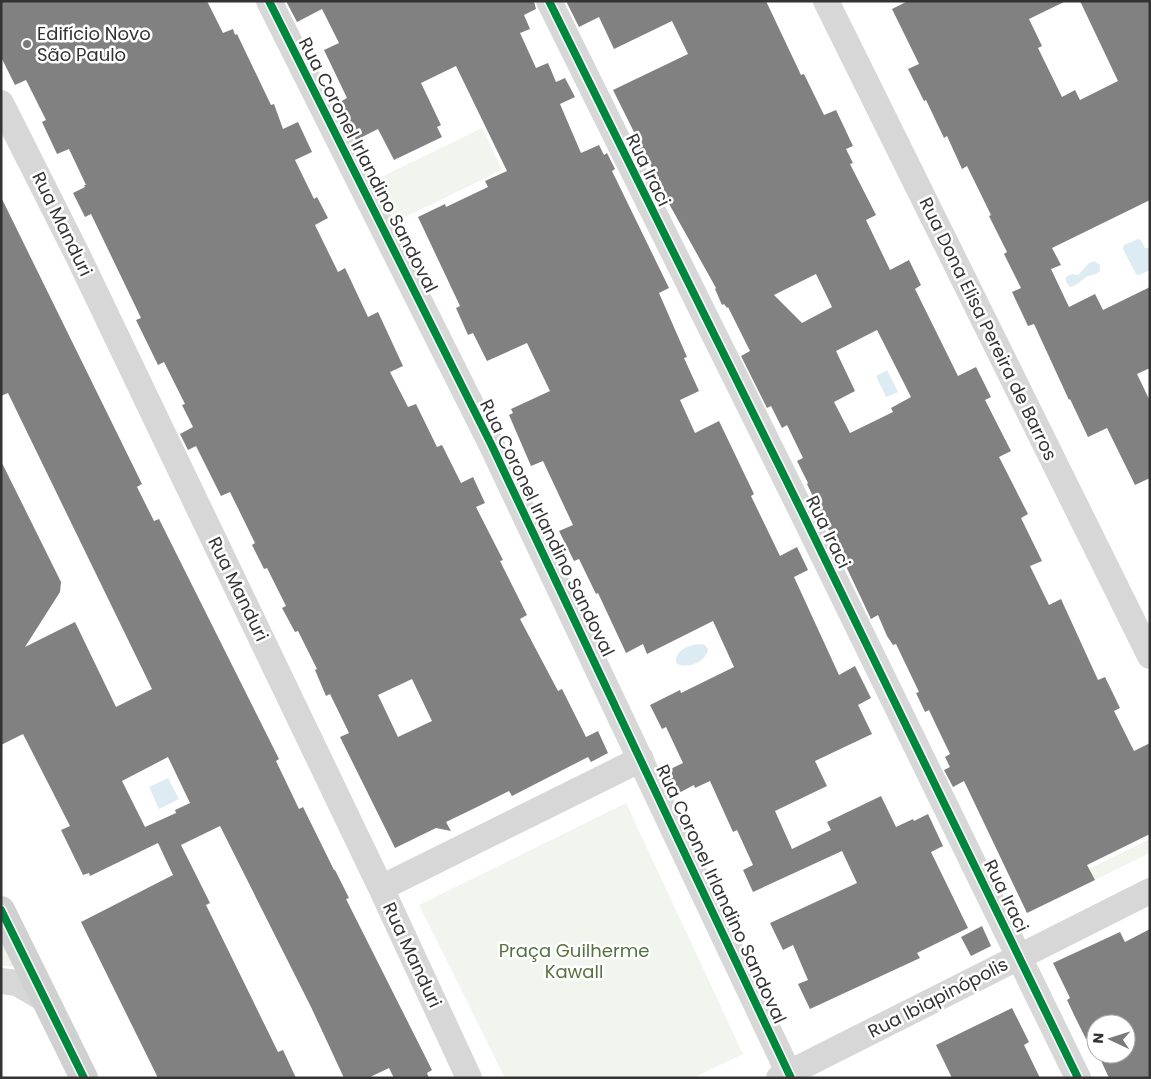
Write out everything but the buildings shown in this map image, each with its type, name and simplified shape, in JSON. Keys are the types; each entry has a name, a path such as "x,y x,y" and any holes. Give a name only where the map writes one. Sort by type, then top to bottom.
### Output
{"street":[{"name":"Rua Coronel Irlandino Sandoval","path":"268,1 492,446 641,758 786,1076"},
{"name":"Rua Iraci","path":"549,1 798,504 1078,1078"},
{"name":"Rua Dona Elisa Pereira de Barros","path":"826,1 1150,656"},
{"name":"Rua Manduri","path":"1,103 81,262 381,888 469,1078"},
{"path":"381,888 641,758"},
{"name":"Rua Ibiapinópolis","path":"786,1076 1150,891"},
{"path":"1,910 84,1078"},
{"path":"1,982 16,984 46,1000"}],"green space":[{"path":"482,128 502,170 395,222 375,180"},
{"name":"Praça Guilherme Kawall","path":"626,803 743,1054 693,1078 505,1078 419,905"},
{"path":"1150,839 1150,853 1095,880 1089,869"},
{"path":"1,936 18,966 1,966"}],"shaded area":[{"path":"1138,239 1141,240 1145,248 1150,248 1150,270 1139,275 1136,274 1123,249 1124,245"},
{"path":"1094,261 1100,265 1100,271 1070,287 1066,282 1066,277 1072,274 1078,275 1089,263"},
{"path":"887,370 898,392 886,397 876,376"},
{"path":"692,645 705,645 708,649 704,658 695,664 685,666 676,663 676,658 681,651"},
{"path":"168,778 179,799 159,809 149,787"}],"cycle path":[{"path":"269,1 492,446 791,1078"},
{"path":"549,1 802,512 1078,1078"},
{"path":"1,910 84,1078"}],"place":[{"name":"Edifício Novo São Paulo","path":"27,44"}]}
